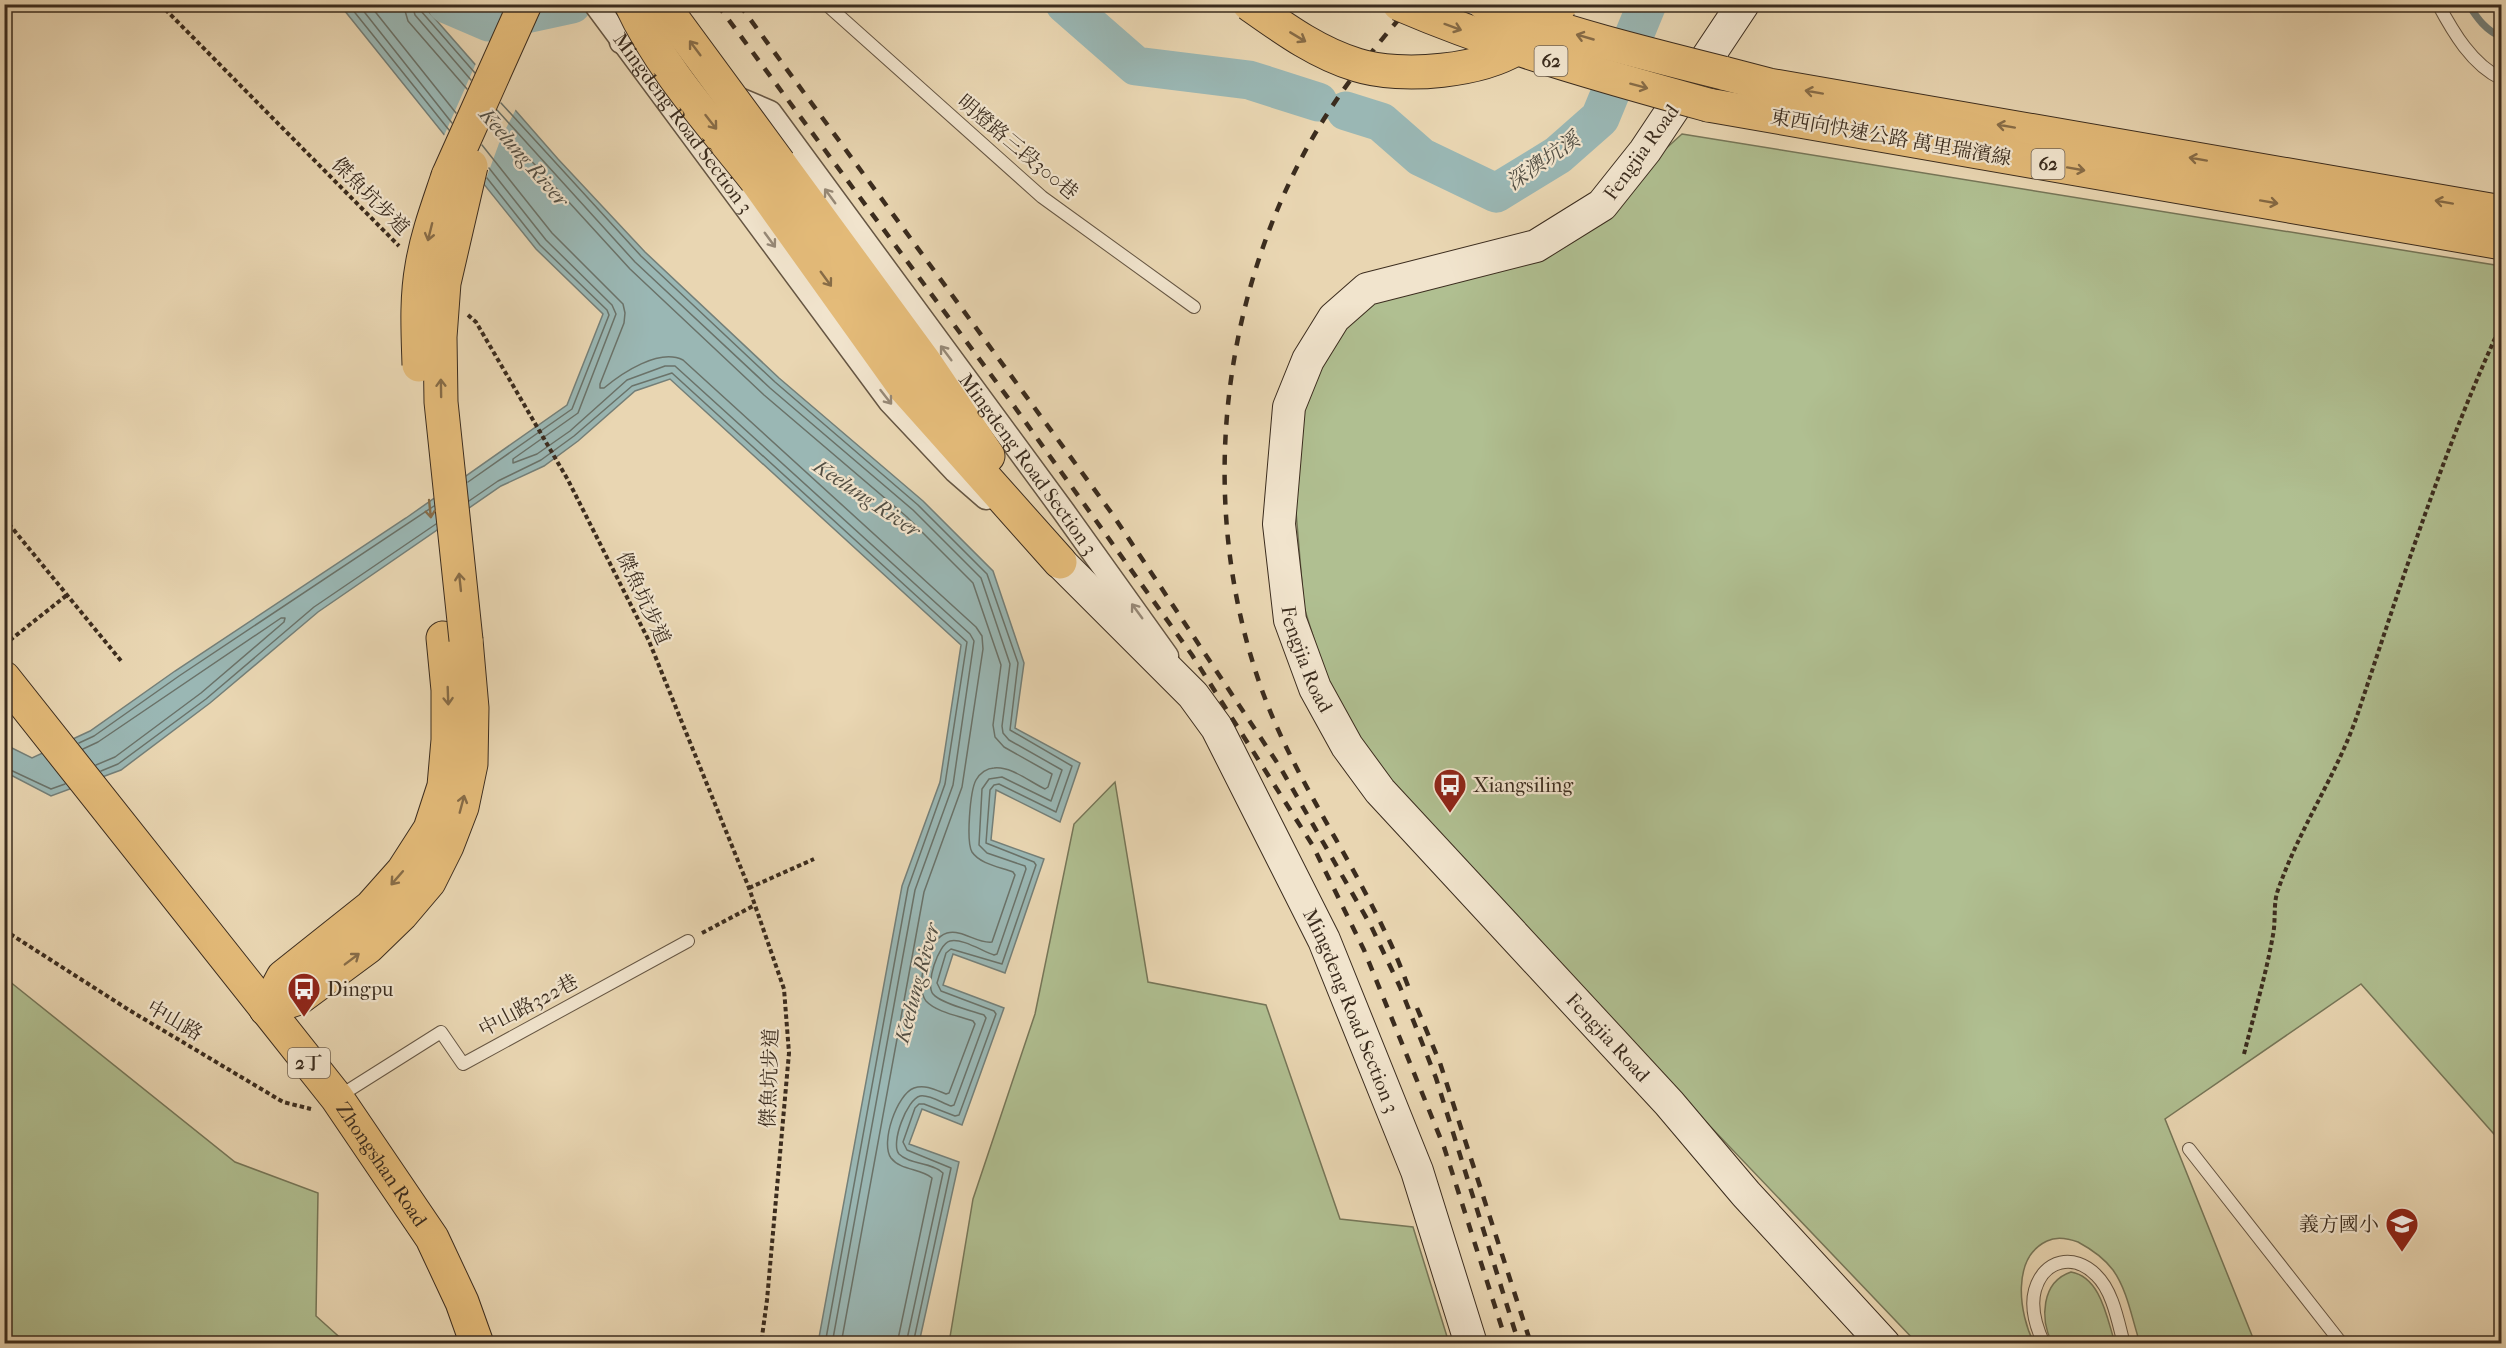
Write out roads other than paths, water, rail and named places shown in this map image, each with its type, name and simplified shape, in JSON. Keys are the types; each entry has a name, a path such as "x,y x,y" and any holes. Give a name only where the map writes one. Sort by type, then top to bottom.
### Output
{"main road":[{"path":"266,1009 299,998 368,947 401,915 429,882 447,846 462,807 471,764 472,708 455,639 420,404 417,310 421,267 431,224 448,176 525,4"},
{"path":"455,639 441,402 440,337 444,283 471,166 548,4"},
{"path":"665,4 767,171"},
{"path":"1249,4 1323,52 1358,66 1391,72 1461,69 1522,45 1562,4"},
{"name":"東西向快速公路 萬里瑞濱線","path":"1399,4 1444,24 1534,56 1708,105 2502,243"},
{"name":"東西向快速公路 萬里瑞濱線","path":"1485,4 1532,22 1608,44 1792,89 2502,212"},
{"name":"Fengjia Road","path":"1743,4 1645,151 1602,205 1536,246 1367,289 1334,318 1308,360 1289,407 1280,535 1290,620 1315,687 1347,746 1380,791 1669,1103 1746,1194 1884,1344"},
{"path":"613,9 641,26 684,87 767,171 924,361 1060,562"},
{"name":"Mingdeng Road Section 3","path":"1060,562 1193,694 1218,728 1324,940 1417,1171 1471,1344"},
{"name":"Zhongshan Road","path":"4,678 337,1098 432,1238 462,1302 477,1344"}],"street":[{"path":"613,9 621,42"},
{"name":"Mingdeng Road Section 3","path":"621,42 714,89 770,112 1150,629 1193,694"},
{"name":"Mingdeng Road Section 3","path":"621,42 890,402 956,471 1060,562"},
{"path":"681,121 685,91 693,85 714,89"}],"lane":[{"name":"明燈路三段300巷","path":"826,4 1042,197 1194,307"},
{"path":"2438,4 2457,39 2492,74 2502,79"},
{"name":"中山路322巷","path":"337,1098 441,1032 463,1064 688,940"},
{"path":"2189,1149 2342,1344"},
{"path":"2044,1344 2037,1330 2033,1312 2035,1290 2041,1276 2053,1265 2064,1260 2081,1264 2097,1275 2110,1297 2124,1344"}],"water":[{"name":"Keelung River","path":"340,5 423,5 558,159 645,252 779,378 923,501 993,571 1024,663 1015,728 1080,763 1060,822 996,790 991,840 1044,859 1005,973 953,954 943,985 1004,1008 962,1125 922,1109 909,1144 959,1162 919,1343 818,1343 902,886 940,782 961,645 670,379 635,391 578,441 544,466 501,486 318,612 210,703 121,770 51,796 5,772 4,744 32,758 90,731 175,671 406,518 567,405 603,314 536,249"}],"waterway":[{"name":"深澳坑溪","path":"447,4 489,22 572,4"},
{"name":"深澳坑溪","path":"1065,4 1136,66 1249,80 1318,102"},
{"name":"深澳坑溪","path":"1346,111 1381,122 1421,157 1496,193 1558,155 1600,118 1647,4"},
{"path":"2468,4 2487,28 2502,37"}],"railway":[{"path":"717,4 1014,406 1192,655 1313,846 1364,950 1444,1147 1507,1344"},
{"path":"739,4 1113,515 1280,767 1371,926 1400,987 1436,1078 1519,1344"},
{"path":"1408,986 1388,938 1305,784 1263,693 1243,627 1230,560 1225,492 1226,423 1235,355 1250,289 1272,224 1300,161 1324,119 1366,60 1412,4"},
{"path":"1417,1008 1440,1063 1531,1344"}],"place":[{"name":"Xiangsiling","path":"1450,814"},
{"name":"Dingpu","path":"304,1018"},
{"name":"義方國小","path":"2402,1253"}]}
